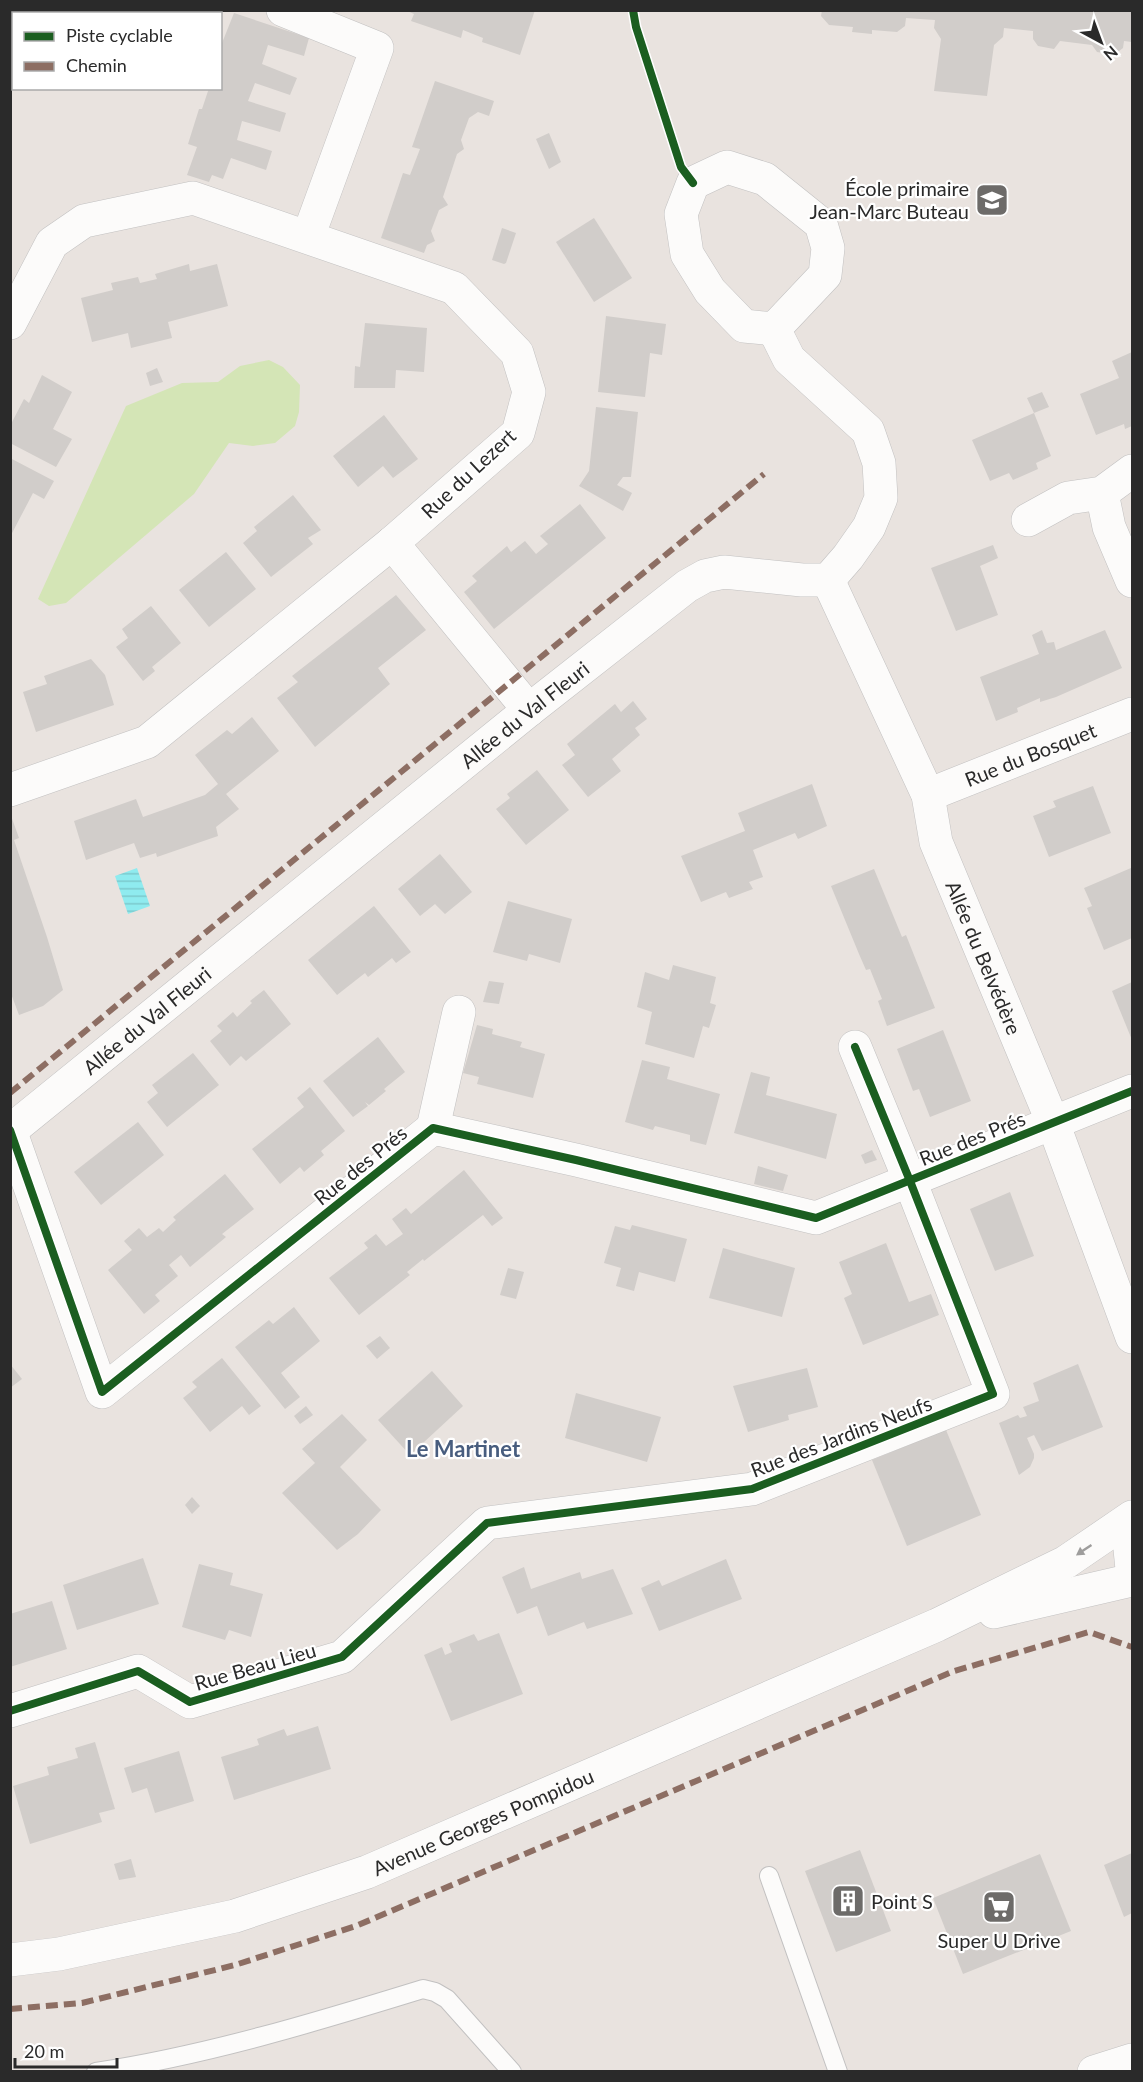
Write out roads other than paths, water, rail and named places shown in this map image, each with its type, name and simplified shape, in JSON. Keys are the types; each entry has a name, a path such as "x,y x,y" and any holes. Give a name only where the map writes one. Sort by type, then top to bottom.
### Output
{"street":[{"path":"283,10 377,48 308,237"},
{"path":"727,167 765,179 820,224 828,248 825,275 774,329 744,327 710,291 687,254 681,214 693,183 727,167"},
{"name":"Rue du Lezert","path":"10,323 52,243 84,221 193,198 454,288 517,353 529,392 518,433 392,543 147,742 10,790"},
{"path":"774,329 789,359 868,431 879,464 881,498 869,527 828,580"},
{"path":"1029,520 1068,498 1102,493 1132,471"},
{"path":"1102,493 1110,527 1132,581"},
{"path":"392,543 529,710"},
{"name":"Allée du Val Fleuri","path":"11,1130 529,710 687,586 705,576 724,572 802,580 828,580"},
{"name":"Allée du Belvédère","path":"828,580 928,795 936,842 1053,1123 1132,1336"},
{"name":"Rue du Bosquet","path":"928,795 1132,714"},
{"name":"Rue des Prés","path":"11,1130 102,1392 433,1128 459,1012"},
{"name":"Rue des Jardins Neufs","path":"342,1658 487,1523 752,1489 993,1394 855,1047"},
{"path":"1053,1123 1132,1091"},
{"name":"Rue des Prés","path":"433,1128 816,1218 1053,1123"},
{"path":"937,1625 1066,1562 1132,1517"},
{"path":"1132,1528 1129,1539 1132,1569"},
{"path":"937,1625 1132,1580"},
{"name":"Avenue Georges Pompidou","path":"10,1960 59,1954 235,1916 367,1872 937,1625"},
{"name":"Rue Beau Lieu","path":"10,1711 138,1671 190,1702 342,1658"},
{"path":"1094,2072 1132,2060"}],"lane":[{"path":"769,1876 838,2072"},
{"path":"96,2072 144,2064 313,2023 423,1989 435,1992 447,1999 512,2072"}],"water":[{"path":"137,868 150,906 128,914 115,876"}],"place":[{"name":"École primaire Jean-Marc Buteau","path":"992,200"},
{"name":"Point S","path":"848,1901"},
{"name":"Super U Drive","path":"999,1907"}],"district":[{"name":"Le Martinet","path":"463,1448"}]}
